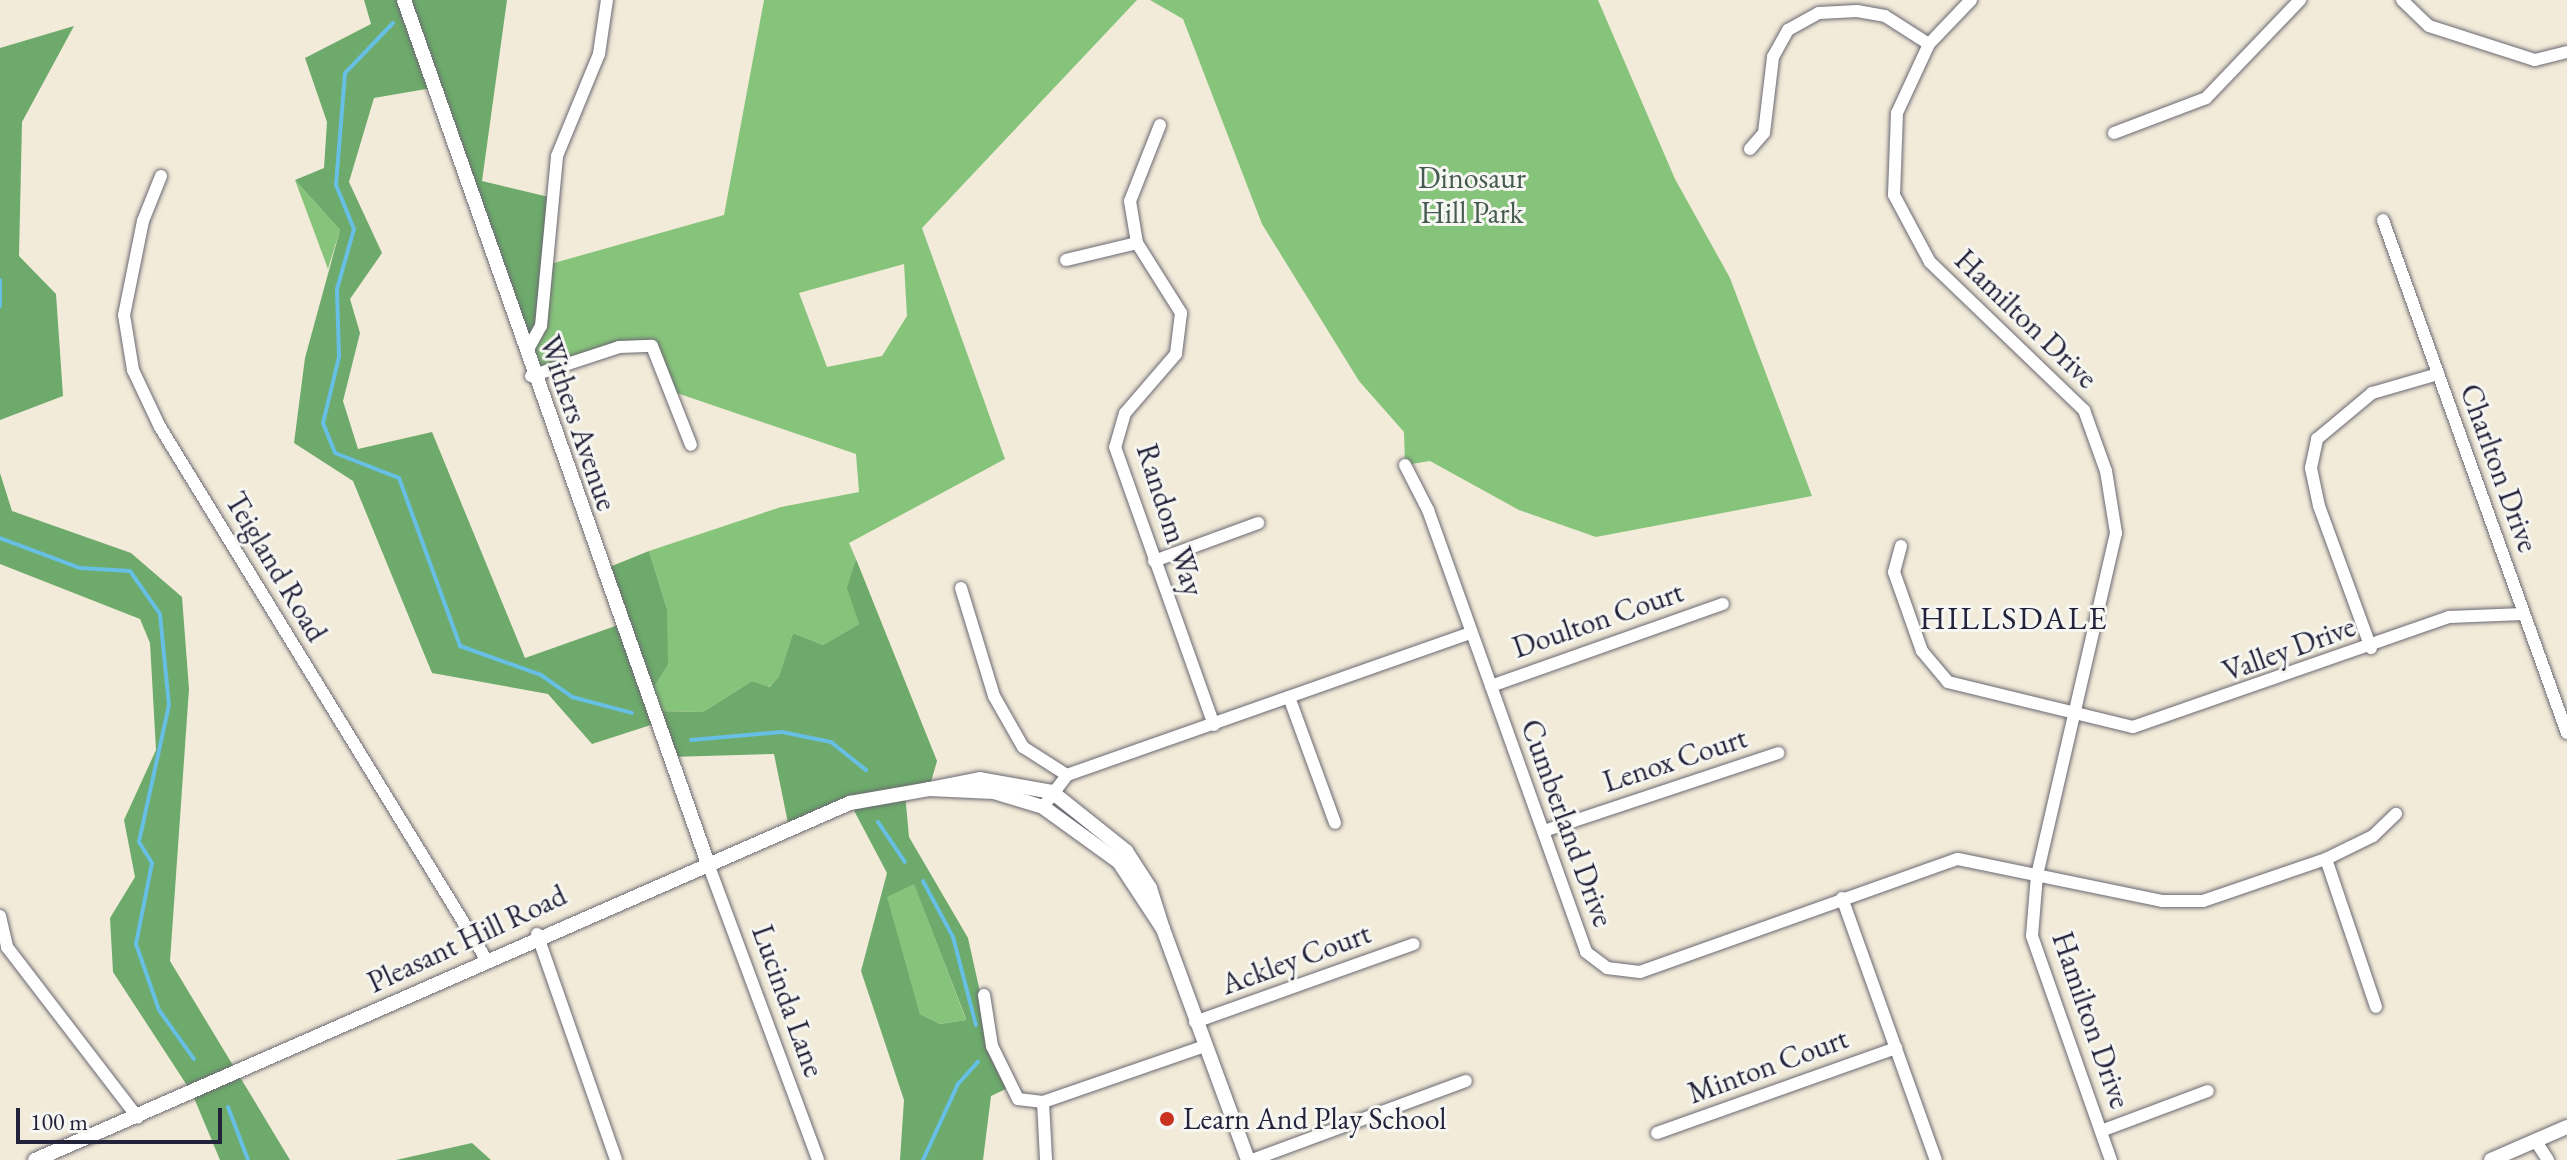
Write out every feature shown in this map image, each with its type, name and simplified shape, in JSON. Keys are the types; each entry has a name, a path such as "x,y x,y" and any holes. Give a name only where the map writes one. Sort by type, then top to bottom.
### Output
{"street":[{"name":"Withers Avenue","path":"404,0 527,351 531,376 707,861"},
{"path":"527,351 541,326 557,156 599,54 607,0"},
{"name":"Hamilton Drive","path":"1971,0 1929,44 1897,113 1894,195 1930,262 2084,410 2106,471 2116,533 2037,875 2032,936 2111,1160"},
{"path":"2114,133 2206,98 2300,0"},
{"path":"2402,0 2429,26 2535,60 2567,52"},
{"path":"1750,149 1764,133 1773,57 1788,30 1819,13 1857,11 1885,16 1929,44"},
{"name":"Random Way","path":"1160,125 1130,201 1137,243 1181,313 1176,354 1125,413 1115,447 1214,725"},
{"name":"Teigland Road","path":"161,176 143,221 124,315 133,370 160,427 486,959"},
{"name":"Charlton Drive","path":"2383,220 2567,733"},
{"path":"1066,260 1137,243"},
{"path":"531,376 619,347 652,346 691,445"},
{"path":"2371,648 2319,506 2311,468 2317,439 2372,393 2438,374"},
{"name":"Cumberland Drive","path":"1405,465 1491,686 1586,952 1607,968 1640,972 1958,859 2162,901 2203,901 2326,859 2373,836 2396,814"},
{"path":"1154,561 1258,523"},
{"name":"Valley Drive","path":"1901,546 1894,572 1922,651 1948,682 2073,715 2133,727 2167,720 2449,617 2523,614"},
{"path":"961,588 994,696 1023,747 1067,775"},
{"name":"Doulton Court","path":"1491,686 1723,604"},
{"path":"1043,807 1067,775 1471,633"},
{"path":"1289,697 1335,823"},
{"name":"Lenox Court","path":"1544,831 1778,753"},
{"name":"Pleasant Hill Road","path":"35,1160 138,1118 537,934 850,803 980,779 1052,792 1126,851 1150,888 1195,1022 1250,1160"},
{"name":"Pleasant Hill Road","path":"929,789 994,792 1043,807 1119,862 1163,929"},
{"path":"2326,859 2376,1007"},
{"name":"Lucinda Lane","path":"707,861 818,1160"},
{"path":"1842,898 1936,1160"},
{"path":"0,916 7,947 138,1118"},
{"path":"537,934 616,1160"},
{"name":"Ackley Court","path":"1195,1022 1414,944"},
{"path":"984,995 992,1046 1018,1099 1043,1102 1205,1046"},
{"name":"Minton Court","path":"1657,1133 1896,1048"},
{"path":"1250,1160 1466,1081"},
{"path":"2101,1131 2208,1091"},
{"path":"1043,1102 1046,1160"},
{"path":"2491,1160 2567,1127"},
{"path":"2535,1140 2548,1160"}],"green space":[{"path":"364,0 507,0 482,181 553,198 541,326 527,351 432,88 374,98 349,182 382,253 350,299 360,333 343,401 358,449 432,432 525,658 621,624 602,570 649,551 667,609 668,664 648,696 653,711 703,712 752,681 769,687 779,677 793,633 823,645 859,624 847,588 856,559 937,761 929,789 905,793 909,837 968,938 992,1046 1012,1086 991,1096 983,1160 900,1160 904,1100 861,971 887,873 850,803 789,828 774,754 670,757 657,723 592,744 548,694 432,673 353,481 294,443 305,358 340,230 295,180 324,168 327,122 305,58 371,24","holes":["914,884 966,1020 940,1024 920,1014 887,897"]},
{"path":"764,0 1137,0 922,228 1005,459 849,543 856,559 848,588 859,624 823,645 793,633 779,678 768,687 752,681 703,712 653,711 648,696 667,609 649,551 781,507 859,492 856,454 668,390 661,363 641,342 531,376 527,351 547,265 724,215","holes":["904,264 907,316 882,356 827,367 799,293"]},
{"name":"Dinosaur Hill Park","path":"1150,0 1598,0 1675,179 1730,278 1812,496 1596,537 1519,510 1430,461 1405,465 1404,432 1359,381 1262,224 1183,19"},
{"path":"74,26 22,122 19,256 56,294 63,396 0,420 0,48"},
{"path":"295,180 340,230 328,269"},
{"path":"0,473 12,511 131,553 182,597 189,689 170,961 290,1160 220,1160 192,1093 113,972 110,918 135,877 124,820 156,750 150,643 140,619 0,564"},
{"path":"914,883 966,1020 940,1024 920,1014 886,896"},
{"path":"472,1143 491,1160 396,1160"}],"waterway":[{"path":"393,23 345,73 336,185 354,229 337,289 339,357 323,423 335,453 399,478 460,646 541,675 572,697 632,713"},
{"path":"0,280 0,306"},
{"path":"0,538 80,568 130,571 160,614 169,705 139,842 152,863 136,944 159,1010 194,1059"},
{"path":"691,740 782,732 831,742 866,770"},
{"path":"878,822 905,862"},
{"path":"923,881 953,937 976,1025"},
{"path":"923,1160 958,1084 978,1062"},
{"path":"228,1107 248,1160"}],"place":[{"name":"Learn And Play School","path":"1167,1119"}],"district":[{"name":"HILLSDALE","path":"2014,618"}]}
